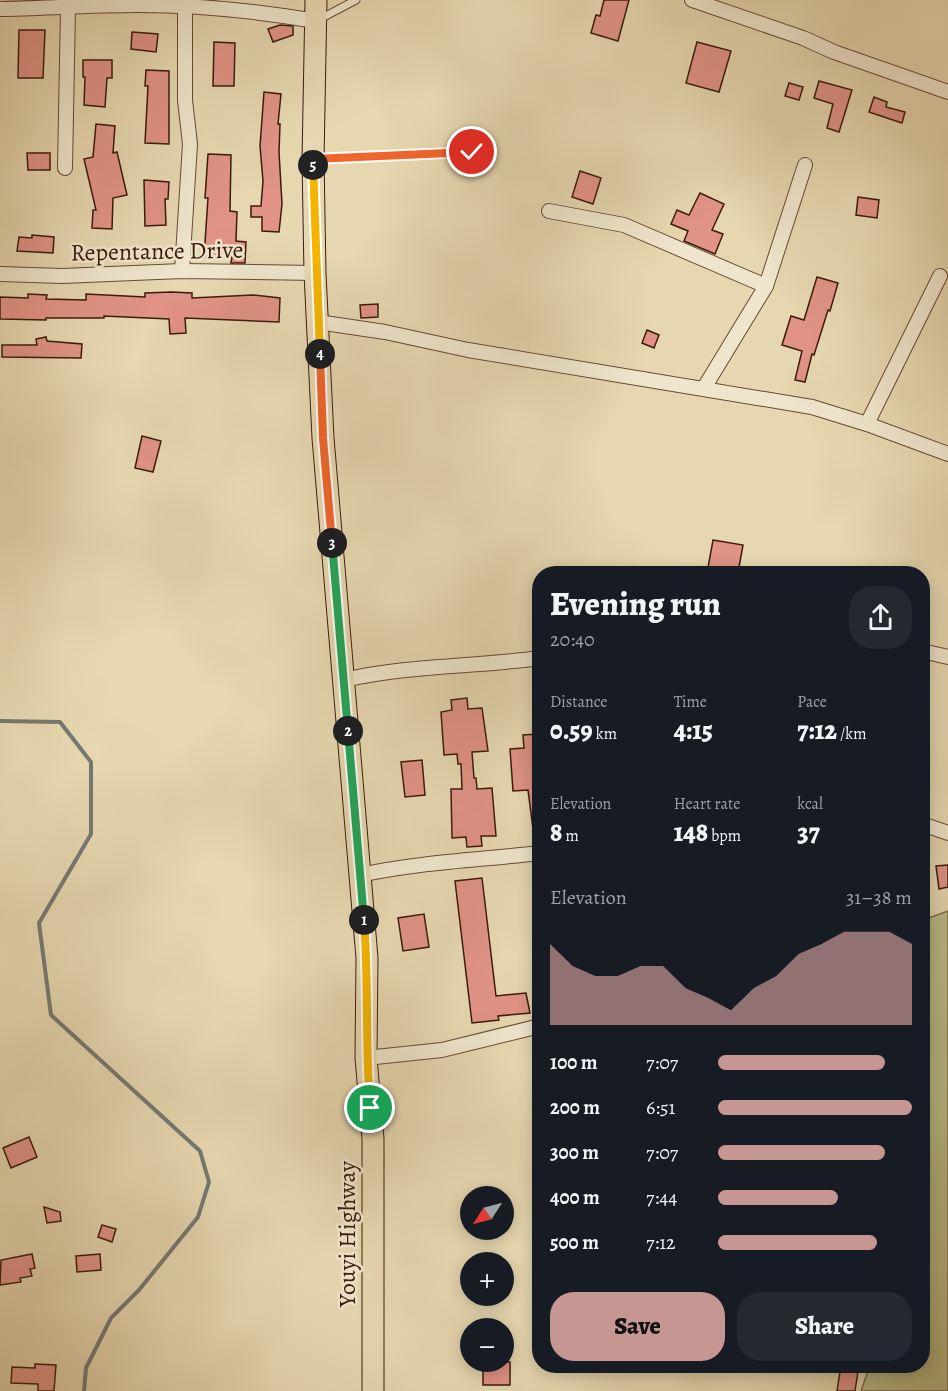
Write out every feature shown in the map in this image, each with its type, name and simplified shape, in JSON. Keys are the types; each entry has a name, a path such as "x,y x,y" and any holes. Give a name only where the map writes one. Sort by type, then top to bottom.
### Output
{"main road":[{"name":"Youyi Highway","path":"316,10 313,159 315,273 323,438 367,958 366,1058 373,1139 373,1391"}],"street":[{"path":"692,0 948,92"},
{"path":"0,9 184,3 270,13 316,10"},
{"path":"182,271 190,144 185,100 184,3"},
{"path":"64,168 68,8"},
{"path":"704,388 766,286 805,165"},
{"path":"549,211 624,225 766,286"},
{"name":"Repentance Drive","path":"0,274 62,276 182,271 315,273"},
{"path":"867,424 940,276"},
{"path":"318,322 385,332 479,352 812,407 867,424 948,454"},
{"path":"930,653 948,657"},
{"path":"344,680 380,671 494,664 532,659"},
{"path":"930,827 948,833"},
{"path":"360,876 397,867 532,854"},
{"path":"366,1058 442,1050 532,1028"}],"lane":[{"path":"316,10 356,0"},
{"path":"313,159 472,152"}],"green space":[{"path":"948,911 948,1391 861,1391 867,1373 930,1373 930,917"}],"building":[{"path":"604,0 629,0 618,41 591,33 596,15 600,16"},
{"path":"280,25 293,26 293,35 273,42 268,29"},
{"path":"19,30 45,30 43,78 18,78"},
{"path":"132,32 158,34 156,52 131,49"},
{"path":"214,42 235,43 234,86 213,86"},
{"path":"697,42 731,51 719,92 686,83"},
{"path":"83,60 112,60 112,78 107,78 105,107 84,105"},
{"path":"146,70 169,71 169,144 145,143 148,86 145,86"},
{"path":"819,81 852,90 839,132 827,128 833,104 814,98"},
{"path":"789,83 803,87 799,100 785,96"},
{"path":"264,92 281,94 278,124 280,124 282,204 279,232 262,231 262,217 251,217 251,206 261,206 263,181 260,146"},
{"path":"874,97 887,102 886,107 905,112 902,123 869,112"},
{"path":"96,124 115,126 113,153 117,152 127,195 113,198 112,229 92,228 93,210 96,210 84,159 93,157"},
{"path":"27,153 50,153 50,170 28,170"},
{"path":"208,154 231,155 230,211 237,212 236,241 246,242 245,263 231,263 232,257 204,257"},
{"path":"580,171 601,178 593,204 572,197"},
{"path":"144,180 169,182 168,199 165,199 166,225 145,226"},
{"path":"700,193 724,204 712,230 723,234 715,254 684,241 688,231 671,224 677,210 689,215"},
{"path":"858,197 879,200 877,218 856,215"},
{"path":"32,235 54,237 53,253 17,251 19,237 32,238"},
{"path":"817,277 838,283 814,355 812,354 805,382 795,380 802,351 782,345 791,316 804,320"},
{"path":"145,293 192,293 192,298 253,295 280,298 279,322 185,318 186,333 170,334 169,319 104,316 104,318 46,318 46,320 0,319 0,297 28,298 28,294 47,295 46,299 86,300 86,294 145,297"},
{"path":"378,304 378,317 361,318 360,305"},
{"path":"647,330 659,335 654,348 642,343"},
{"path":"46,337 47,341 82,344 81,358 2,357 2,345 37,345 36,339"},
{"path":"142,436 161,441 153,472 135,468"},
{"path":"713,540 743,545 739,566 708,566"},
{"path":"467,698 468,709 482,708 488,751 472,752 474,778 476,778 477,789 492,788 496,836 481,836 482,846 467,847 466,837 452,838 451,789 462,789 461,764 458,764 457,754 444,755 441,712 452,710 451,700"},
{"path":"532,734 532,821 528,790 513,791 510,749 524,748 523,735"},
{"path":"422,760 425,795 405,797 401,762"},
{"path":"948,865 948,887 939,889 936,866"},
{"path":"482,878 496,996 526,993 530,1013 498,1016 499,1020 472,1023 455,881"},
{"path":"424,914 429,947 403,951 398,918"},
{"path":"29,1137 37,1157 11,1168 3,1148"},
{"path":"44,1207 60,1212 61,1221 47,1223"},
{"path":"102,1225 116,1229 112,1242 98,1237"},
{"path":"32,1254 35,1268 30,1269 32,1276 20,1278 21,1282 0,1285 1,1260"},
{"path":"100,1254 101,1270 77,1272 76,1256"},
{"path":"35,1364 56,1365 54,1391 38,1391 38,1384 11,1383 12,1367 35,1368"},
{"path":"483,1372 510,1372 510,1385 483,1385"},
{"path":"840,1373 858,1373 855,1391 837,1391"}],"waterway":[{"path":"0,721 60,722 91,762 91,834 39,923 51,1015 200,1151 209,1182 198,1217 139,1290 111,1318 86,1368 84,1391"}],"route":[{"path":"370,1108 366,1058 367,958 323,438 315,273 313,159 472,152"}]}
